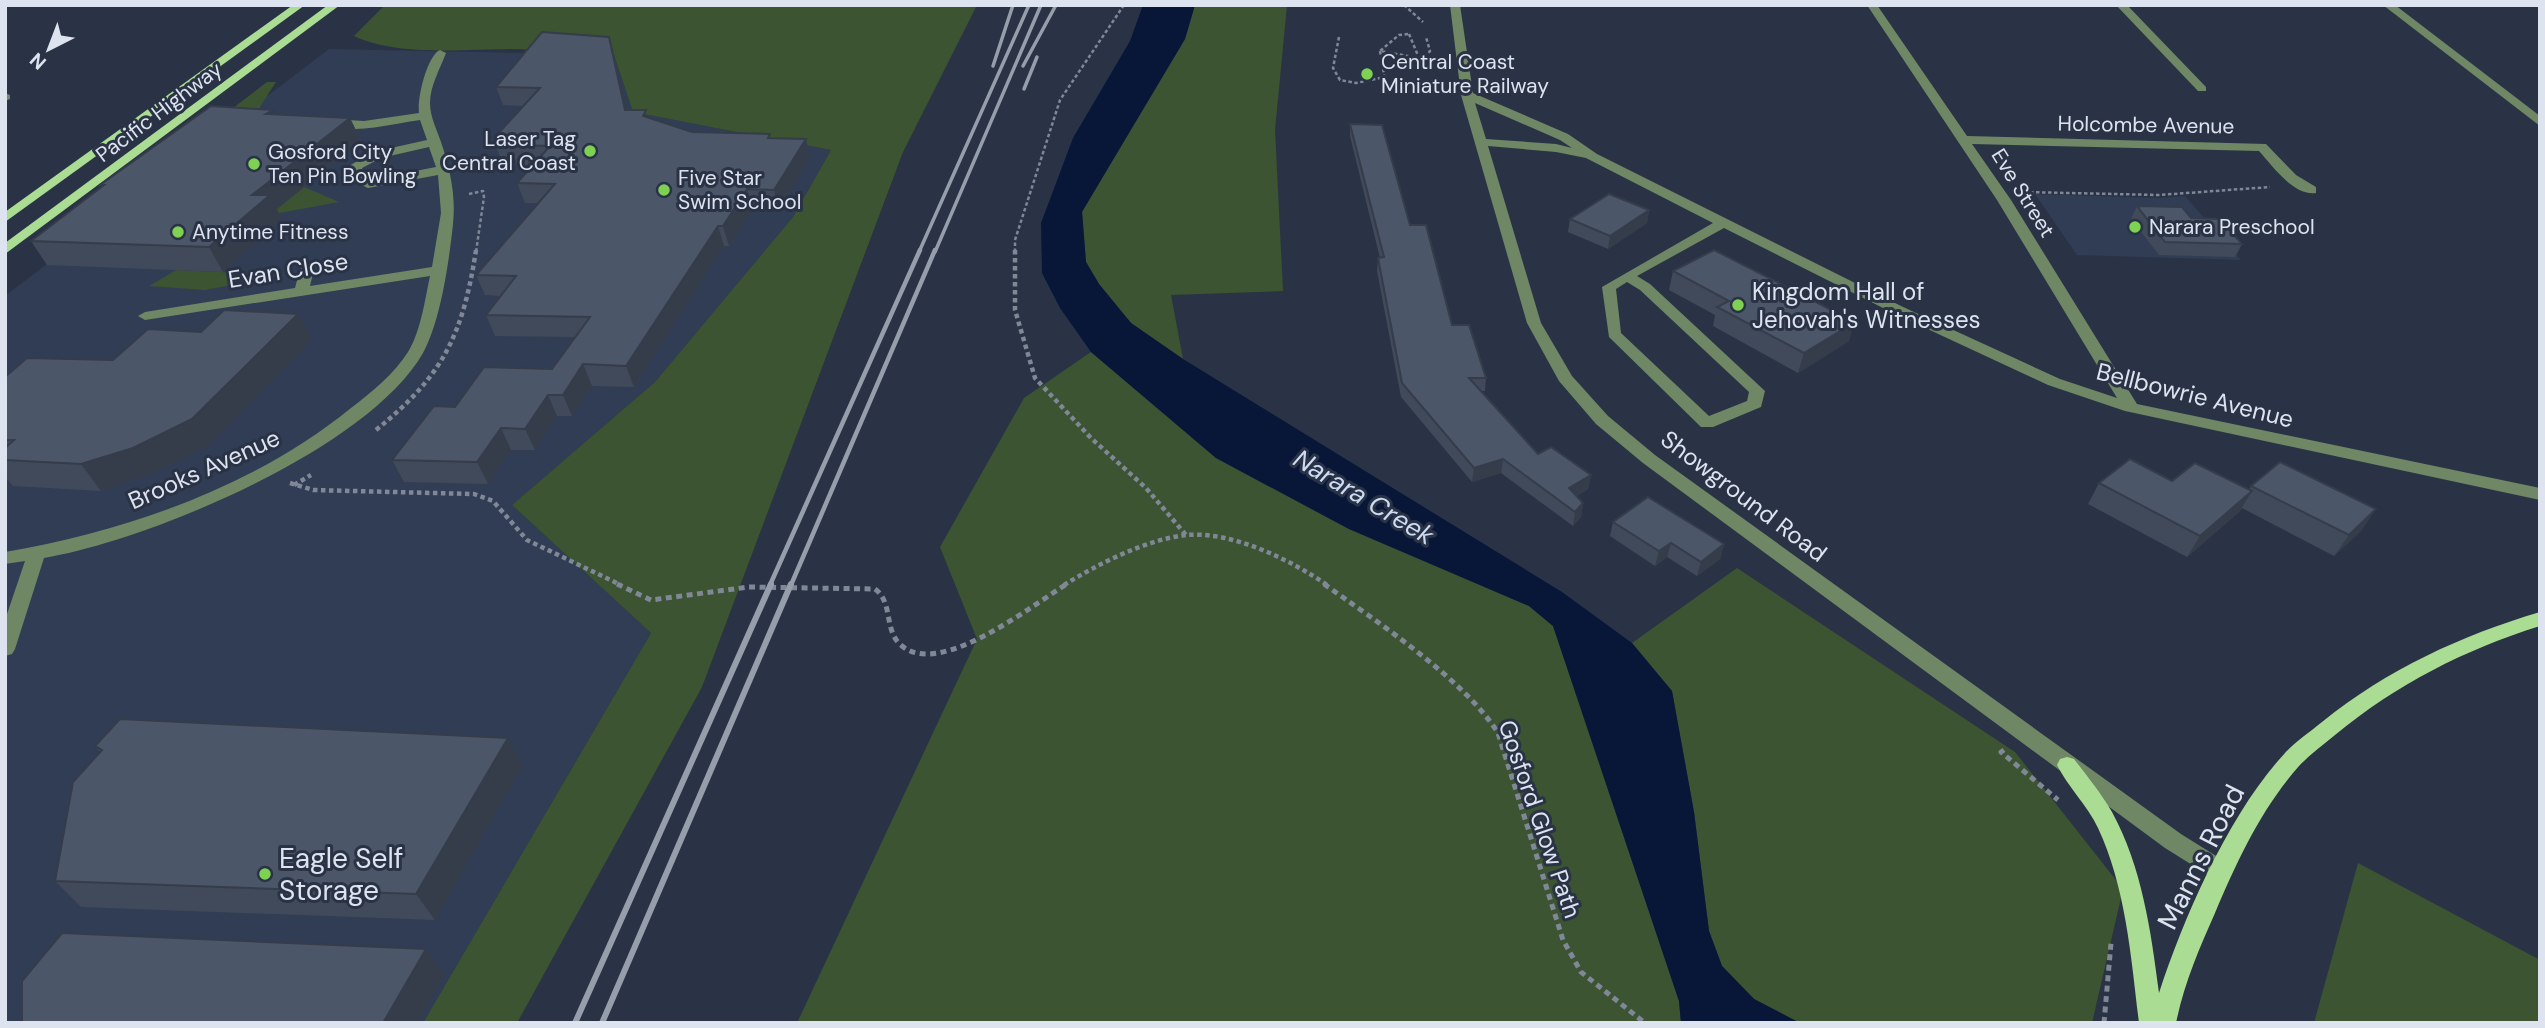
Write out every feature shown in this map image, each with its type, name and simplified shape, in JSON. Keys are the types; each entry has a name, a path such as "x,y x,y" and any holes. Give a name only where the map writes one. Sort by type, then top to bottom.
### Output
{"main road":[{"name":"Pacific Highway","path":"5,218 300,5"},
{"name":"Pacific Highway","path":"5,250 335,5"},
{"name":"Manns Road","path":"2164,1023 2170,991 2221,871 2265,793 2291,760 2363,699 2454,647 2540,619"},
{"path":"2067,765 2108,826 2126,871 2141,938 2151,1023"}],"street":[{"name":"Showground Road","path":"1455,5 1467,95 1534,323 1564,378 1602,420 1750,535 2173,841 2221,871"},
{"name":"Eve Street","path":"1872,5 1998,191 2131,408"},
{"name":"Holcombe Avenue","path":"2121,5 2202,89"},
{"path":"2388,5 2540,122"},
{"name":"Brooks Avenue","path":"5,558 36,555 156,518 269,470 353,415 394,379 416,353 439,270 447,198 443,170 424,104 440,53"},
{"name":"Bellbowrie Avenue","path":"1467,95 1564,137 1594,158 1896,309 2042,377 2131,408 2540,494"},
{"path":"310,123 364,125 428,115"},
{"name":"Holcombe Avenue","path":"1964,140 2262,147 2299,183 2311,190"},
{"path":"435,142 366,159 355,166 356,175 360,181 368,184 443,170"},
{"name":"Bellbowrie Avenue","path":"1482,142 1556,148 1594,158"},
{"path":"1627,276 1645,287 1757,391 1755,404 1707,423 1614,334 1609,287 1627,276 1724,222"},
{"path":"302,291 307,269"},
{"name":"Evan Close","path":"145,316 439,270"},
{"path":"5,649 36,555"}],"path":[{"path":"1124,5 1060,100 1015,240 1015,310 1035,378 1091,438 1146,488 1186,535"},
{"path":"1404,5 1423,22"},
{"path":"1380,51 1399,35 1409,34 1419,58"},
{"path":"1339,37 1333,68 1340,80 1356,83 1385,77"},
{"path":"1380,51 1426,57 1430,51 1426,37"},
{"path":"1380,51 1387,92"},
{"path":"1998,191 2159,195 2299,183"},
{"name":"Gosford Glow Path","path":"269,470 294,485 313,490 474,494 493,501 527,540 651,600 749,587 875,589 886,602 891,632 896,640 918,654 939,654 964,647 1108,558 1186,535 1216,536 1295,564 1378,622 1483,709 1498,733 1563,940 1581,972 1646,1023"},
{"path":"2006,748 2001,752 2063,805"},
{"path":"2104,1023 2111,936"}],"shaded area":[{"path":"329,49 614,55 633,112 831,150 793,217 655,382 512,505 651,633 423,1023 5,1023 5,296"},
{"name":"Narara Preschool","path":"2035,194 2158,198 2185,196 2241,260 2077,255"}],"green space":[{"path":"385,5 977,5 903,152 702,687 517,1023 423,1023 651,633 512,505 655,382 793,217 831,150 633,112 614,55 516,49 412,49 372,43 354,36"},
{"path":"1195,5 1287,5 1275,130 1283,291 1171,295 1183,359 1131,323 1099,284 1086,262 1082,211 1185,39"},
{"path":"267,82 276,82 260,107 261,127 208,127"},
{"path":"304,187 339,202 269,215"},
{"path":"176,270 284,275 205,290 149,286"},
{"path":"1091,352 1216,458 1349,529 1529,606 1553,626 1679,1001 1681,1023 797,1023 977,639 940,547 1024,398"},
{"path":"1737,568 2015,752 2123,889 2092,1023 1800,1023 1754,999 1722,966 1709,931 1694,812 1672,691 1632,643"},
{"path":"2358,863 2540,960 2540,1023 2314,1023"}],"water":[{"name":"Narara Creek","path":"1143,5 1195,5 1185,39 1082,212 1086,262 1099,284 1131,323 1183,359 1562,592 1632,643 1672,691 1694,812 1709,931 1722,966 1754,999 1800,1023 1681,1023 1679,1001 1553,626 1529,606 1349,529 1216,458 1091,352 1060,308 1042,273 1041,223 1073,138 1130,41"}],"building":[{"path":"542,32 609,37 625,110 646,110 643,116 692,132 770,134 768,138 806,139 774,190 747,189 723,226 718,226 626,366 583,364 563,395 548,395 525,429 501,428 477,462 392,460 434,406 455,407 484,367 552,369 590,317 486,315 516,276 476,275 555,184 517,183 550,146 510,145 514,140 493,139 540,88 496,87"},
{"path":"211,106 273,110 266,114 350,118 252,195 270,195 209,247 31,241 104,185 100,185"},
{"path":"1350,124 1382,125 1410,225 1426,225 1452,325 1469,325 1486,378 1469,378 1538,454 1551,447 1591,475 1569,488 1583,503 1575,512 1503,459 1474,468 1402,383 1378,258 1384,257"},
{"path":"1609,194 1649,210 1610,236 1570,219"},
{"path":"2137,206 2182,207 2191,218 2220,219 2242,244 2165,242"},
{"path":"1714,250 1855,322 1804,353 1717,307 1729,301 1673,271"},
{"path":"224,310 298,314 192,419 133,448 81,464 5,460 5,448 14,440 5,440 5,377 27,358 113,360 148,329 201,332"},
{"path":"2130,459 2172,481 2195,463 2252,491 2200,536 2099,483"},
{"path":"2280,462 2376,509 2349,535 2251,486"},
{"path":"1648,497 1724,544 1701,562 1671,543 1659,551 1613,522"},
{"path":"120,719 508,738 416,894 55,881 73,782 102,750 95,746"},
{"path":"62,933 426,949 383,1023 22,1023 22,981"}],"railway":[{"path":"993,66 1013,5"},
{"path":"919,252 1029,5"},
{"path":"935,252 1041,5"},
{"path":"1023,66 1056,5"},
{"path":"1024,89 1037,57"},
{"path":"770,585 920,250"},
{"path":"791,585 935,250"},
{"path":"575,1023 771,584"},
{"path":"602,1023 791,584"}],"place":[{"name":"Central Coast Miniature Railway","path":"1367,74"},
{"name":"Laser Tag Central Coast","path":"590,151"},
{"name":"Gosford City Ten Pin Bowling","path":"254,164"},
{"name":"Five Star Swim School","path":"664,190"},
{"name":"Narara Preschool","path":"2135,227"},
{"name":"Anytime Fitness","path":"178,232"},
{"name":"Kingdom Hall of Jehovah's Witnesses","path":"1738,305"},
{"name":"Eagle Self Storage","path":"265,874"}]}
